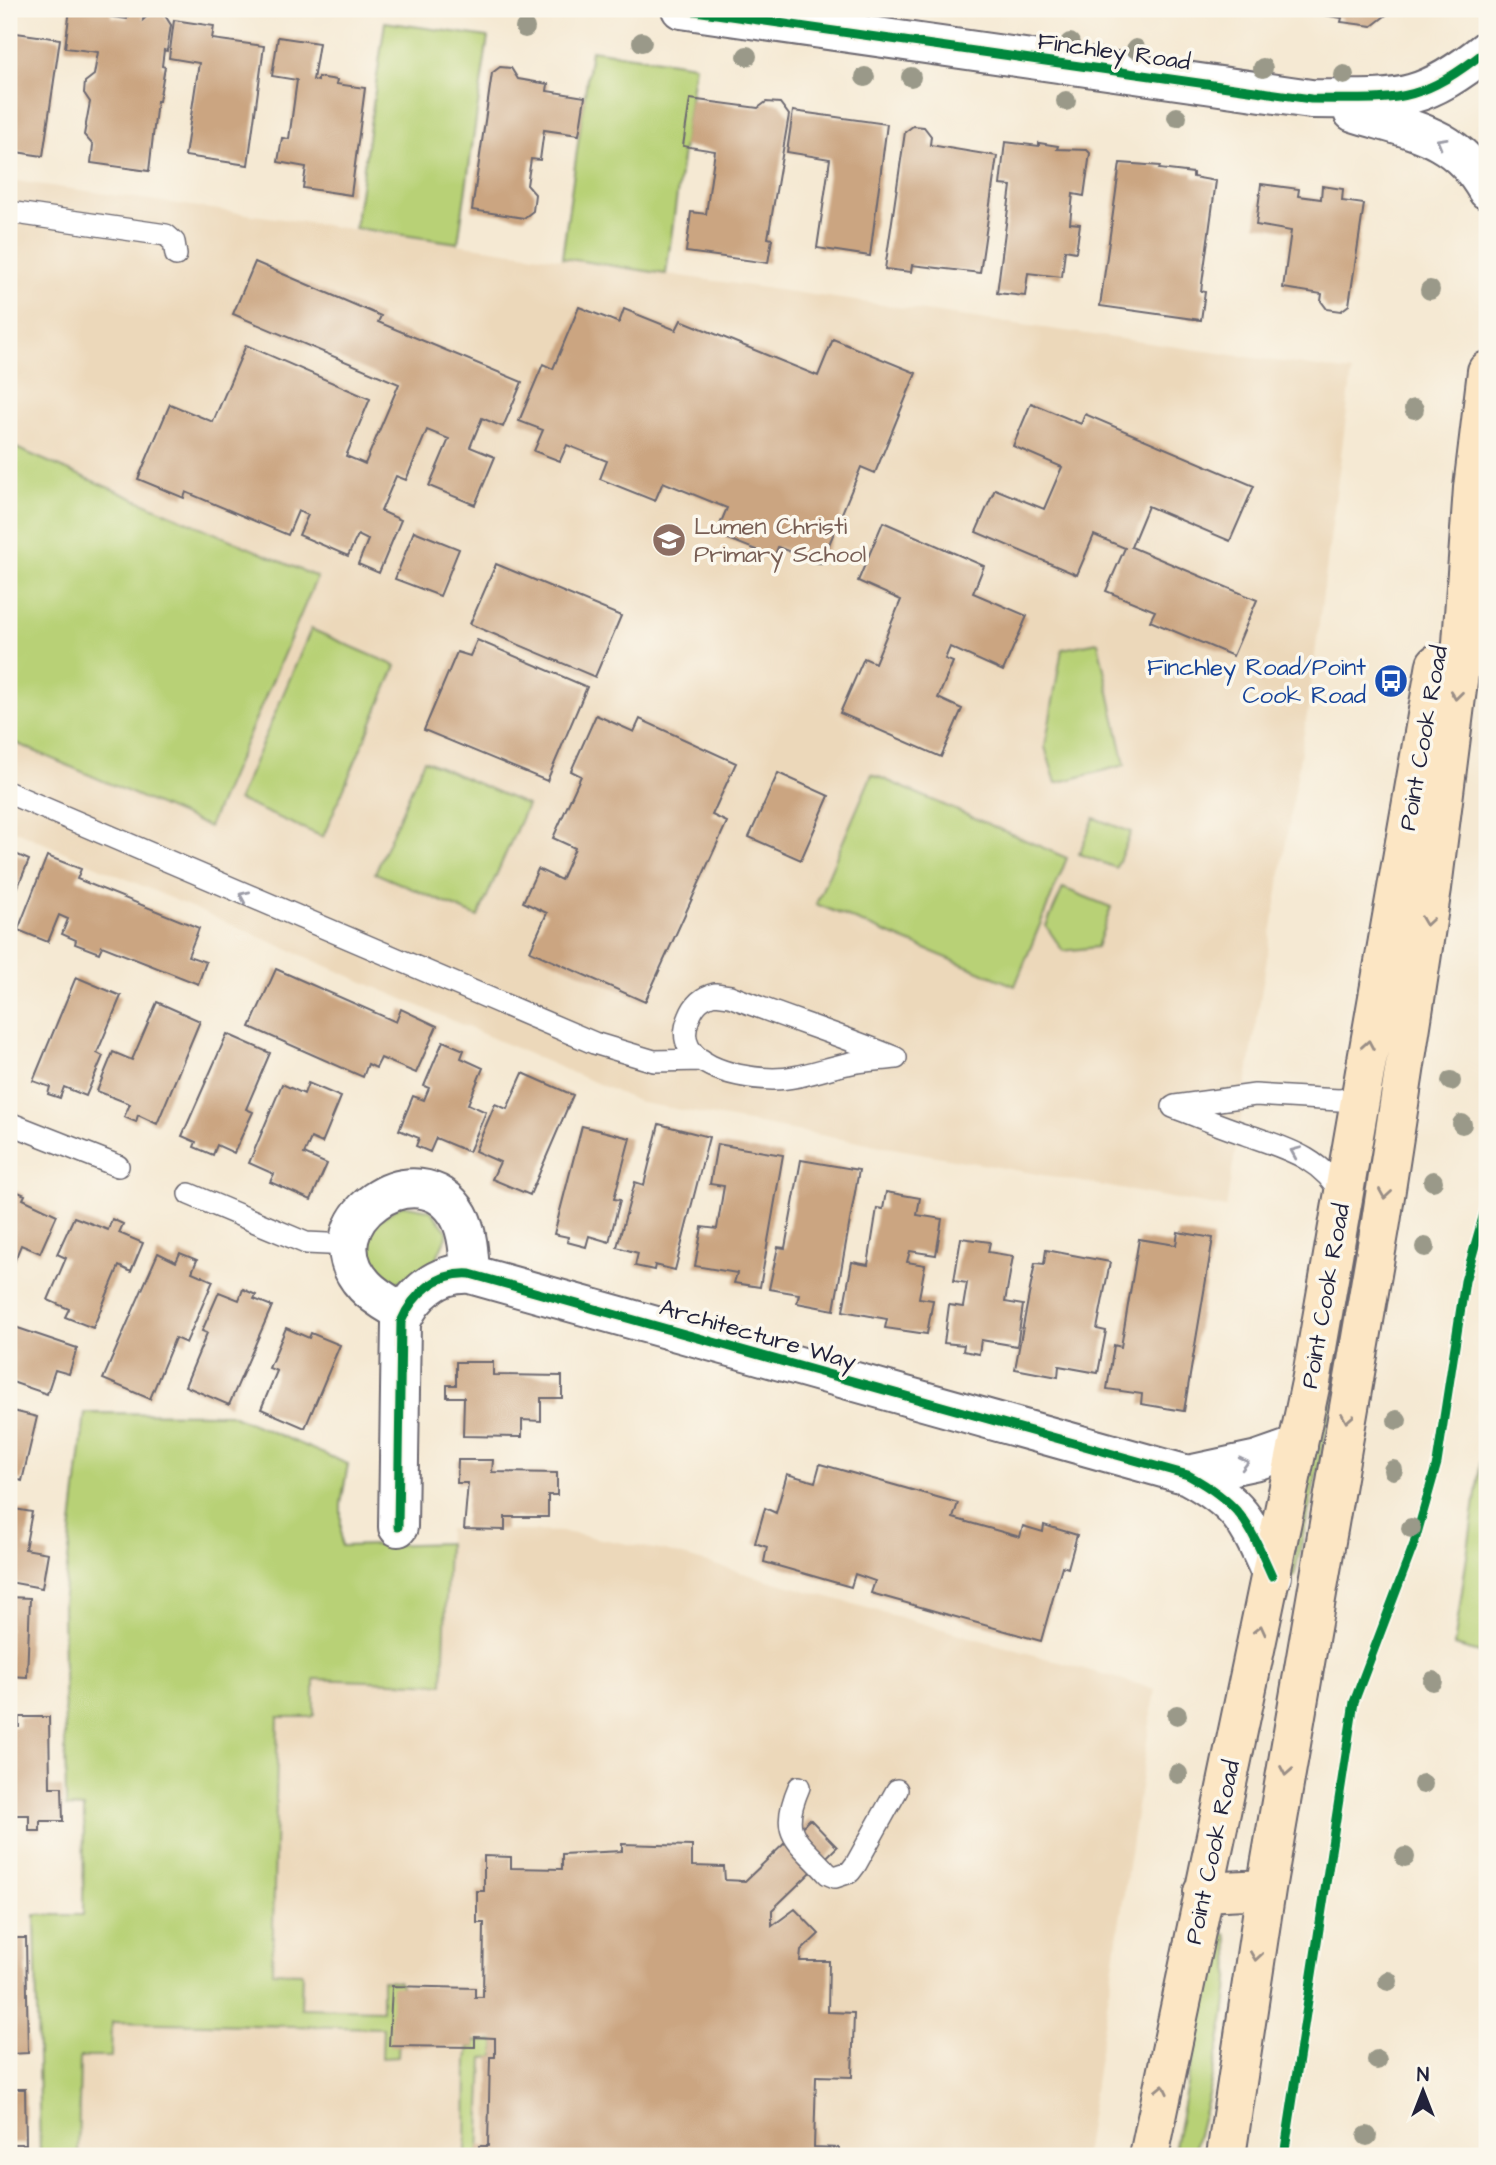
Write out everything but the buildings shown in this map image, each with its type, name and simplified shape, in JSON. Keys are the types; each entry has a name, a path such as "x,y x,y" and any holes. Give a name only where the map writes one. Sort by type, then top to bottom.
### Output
{"main road":[{"name":"Point Cook Road","path":"1149,2156 1298,1446 1487,378"},
{"name":"Point Cook Road","path":"1226,2156 1266,1889 1394,1141 1432,888 1461,657 1479,432"},
{"path":"1352,1135 1394,1141"},
{"path":"1205,1879 1266,1889"}],"street":[{"name":"Finchley Road","path":"681,9 1311,99 1411,127 1438,139 1461,156 1487,190"},
{"name":"Finchley Road","path":"1311,99 1396,99 1413,96 1454,76 1487,50"},
{"path":"405,1314 363,1284 353,1268 349,1245 359,1217 377,1197 390,1190 421,1190 447,1202 459,1215 468,1245 470,1274"},
{"name":"Architecture Way","path":"398,1527 400,1332 405,1314 426,1287 456,1273 470,1274 1188,1475 1219,1492 1248,1521 1272,1576"},
{"name":"Architecture Way","path":"1188,1475 1258,1460 1298,1446"}],"lane":[{"path":"9,212 166,235 174,242 176,255"},
{"path":"9,793 307,923 594,1043 654,1061 702,1060 730,1073 774,1079 895,1058 730,996 715,994 697,1003 685,1030 689,1050 702,1060"},
{"path":"1343,1198 1324,1171 1296,1151 1173,1107 1255,1095 1339,1100 1359,1098"},
{"path":"9,1123 118,1166"},
{"path":"189,1194 306,1242 349,1245"},
{"path":"799,1787 788,1816 790,1832 828,1874 835,1877 850,1872 856,1864 897,1790"}],"shaded area":[{"name":"Lumen Christi Primary School","path":"9,180 1352,372 1308,708 1226,1208 642,1103 9,828"},
{"path":"448,1529 564,1532 665,1551 1155,1689 1084,2156 40,2156 37,2015 264,2020 273,1678 443,1684"}],"green space":[{"path":"385,22 488,37 458,243 355,228"},
{"path":"591,50 695,65 666,274 562,258"},
{"path":"9,445 317,577 209,827 9,740"},
{"path":"311,629 396,666 323,837 238,800"},
{"path":"1098,642 1125,765 1056,783 1045,747 1062,649"},
{"path":"424,760 527,805 478,917 375,873"},
{"path":"872,774 1067,858 1015,986 816,904"},
{"path":"1094,818 1131,832 1116,868 1079,854"},
{"path":"1063,888 1111,907 1097,947 1063,951 1046,926"},
{"path":"402,1205 430,1210 448,1232 435,1262 396,1283 385,1282 367,1267 369,1235 376,1223"},
{"path":"1329,1372 1334,1372 1334,1397 1294,1577 1290,1577"},
{"path":"85,1413 229,1414 348,1464 341,1504 341,1546 448,1543 443,1684 314,1679 314,1715 278,1717 272,1972 302,1973 301,2008 382,2010 382,1980 398,1981 401,1985 398,2057 382,2058 383,2028 112,2022 111,2057 80,2057 78,2156 40,2156 35,1915 83,1915 84,1808 66,1807 63,1603"},
{"path":"1487,1418 1487,1655 1454,1646"},
{"path":"1221,1932 1226,1935 1229,1983 1220,2044 1193,2156 1173,2156 1216,1936"},
{"path":"475,2041 495,2041 495,2057 483,2058 479,2156 466,2156 467,2060 469,2047 474,2047"}],"cycle path":[{"path":"681,9 1311,99 1405,96 1442,81 1487,50"},
{"path":"1284,2156 1354,1702 1414,1544 1437,1463 1465,1281 1487,1203"},
{"path":"398,1527 401,1322 412,1302 428,1286 447,1277 470,1274 1188,1475 1232,1505 1249,1528 1272,1576"}],"place":[{"name":"Lumen Christi Primary School","path":"669,540"},
{"name":"Finchley Road/Point Cook Road","path":"1391,681"}]}
